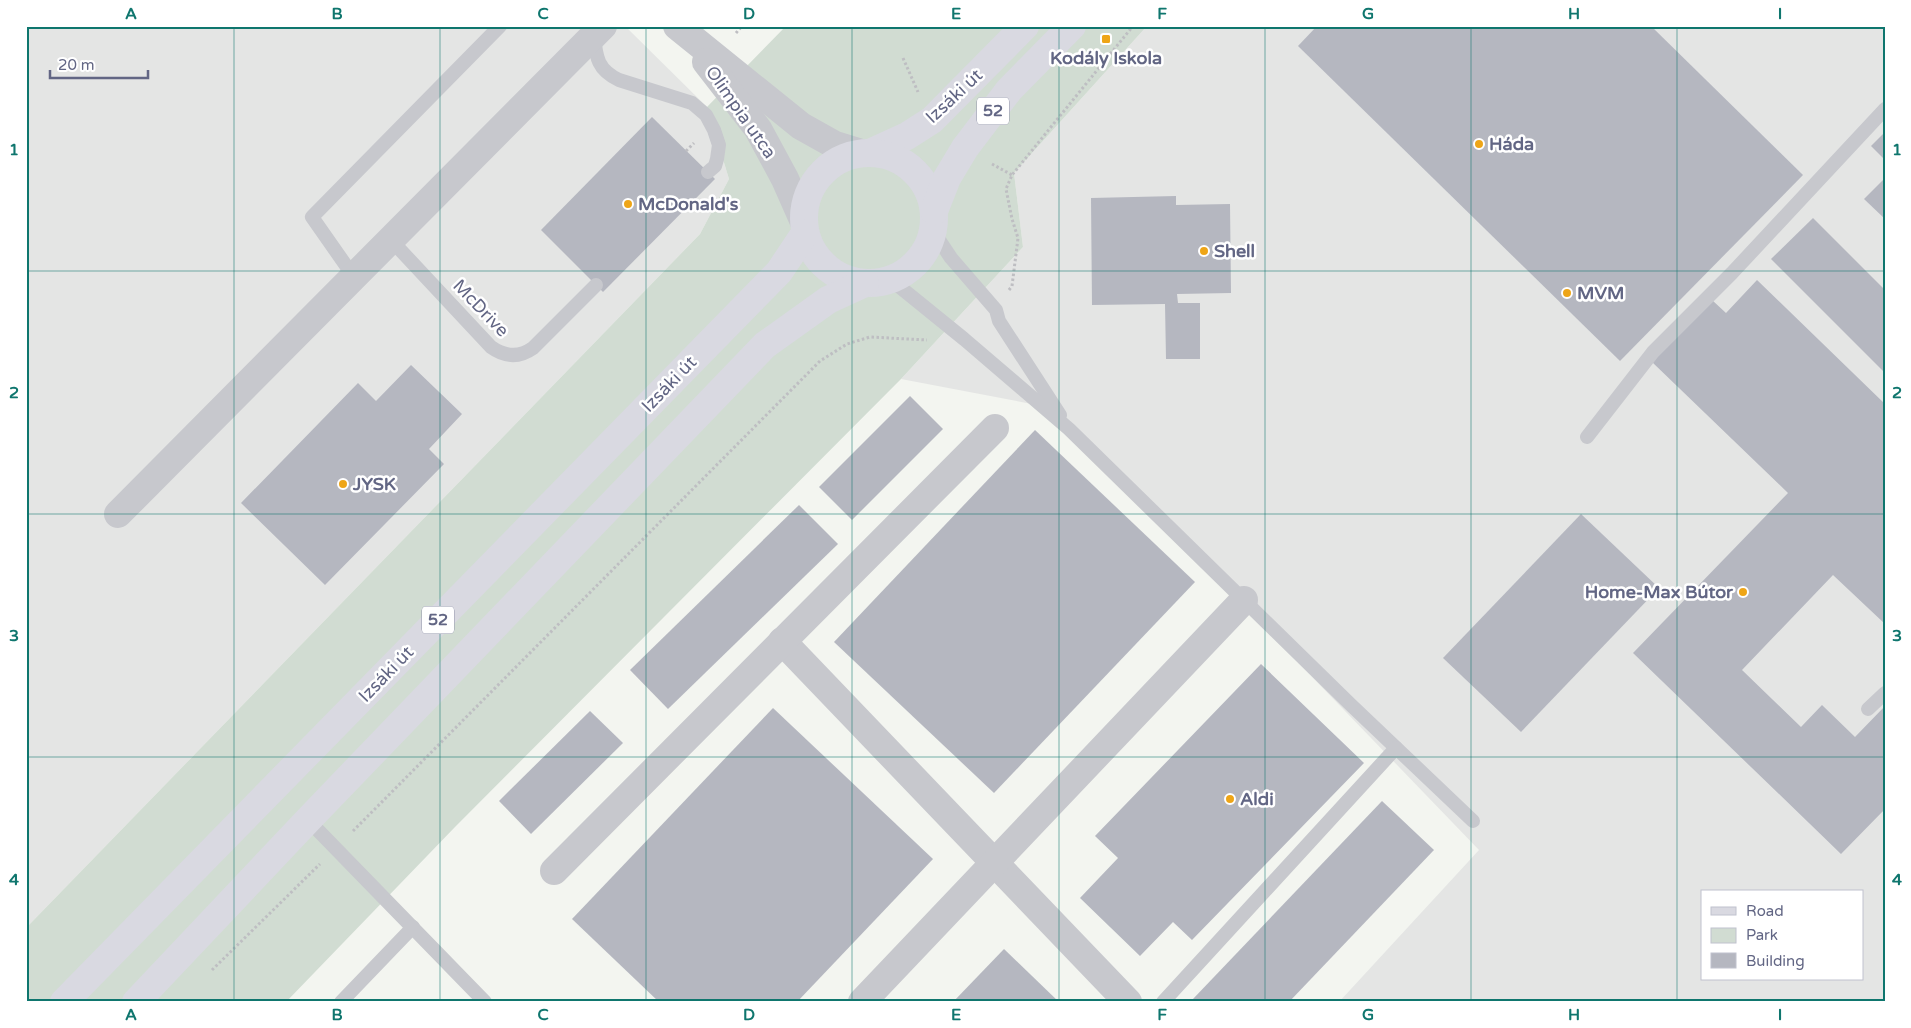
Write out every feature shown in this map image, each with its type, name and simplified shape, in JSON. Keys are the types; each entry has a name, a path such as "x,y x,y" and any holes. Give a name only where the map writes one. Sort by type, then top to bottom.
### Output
{"main road":[{"name":"Izsáki út","path":"867,153 907,136 932,120 1026,26"},
{"name":"Izsáki út","path":"934,221 947,178 965,148 1009,90 1072,26"},
{"path":"867,153 894,158 913,169 927,188 934,221"},
{"name":"52","path":"804,227 806,200 822,172 840,159 867,153"},
{"name":"52","path":"136,1002 308,820 765,345 828,300 878,281 902,275 920,258 927,247 934,221"},
{"name":"Izsáki út","path":"64,1002 779,272 804,227"},
{"path":"804,227 814,253 830,270 841,277 878,281"}],"street":[{"name":"Olimpia utca","path":"681,30 801,126 835,145 867,153"},
{"name":"Olimpia utca","path":"681,30 758,129 785,179 804,227"},
{"path":"118,514 599,31"},
{"path":"554,871 995,428"},
{"path":"862,1002 1244,600"},
{"path":"782,641 1128,1002"}],"lane":[{"path":"354,278 312,217 500,26"},
{"path":"599,31 597,58 608,75 692,103 706,115 719,145 715,166 708,172"},
{"path":"1587,437 1652,352 1732,273 1885,109"},
{"path":"934,221 951,258 996,310 999,322 1069,429"},
{"name":"McDrive","path":"391,240 491,348 508,356 523,354 533,348 596,285"},
{"path":"878,281 964,339 1069,429 1473,821"},
{"path":"1868,709 1885,693"},
{"path":"1163,1002 1396,748"},
{"path":"308,820 485,1002"},
{"path":"341,1002 413,927"}],"path":[{"path":"996,310 1012,286 1018,238 1006,189 1012,175 1133,26"},
{"path":"208,974 336,849 820,361 847,344 870,337 924,340 964,339"}],"shaded area":[{"path":"26,26 625,26 707,107 729,179 700,234 26,928"},
{"path":"1147,26 1885,26 1885,1002 1339,1002 1479,850 1053,408 901,379 1023,247 1014,173"}],"green space":[{"path":"786,26 1147,26 1014,173 1023,247 901,379 455,827 286,1002 26,1002 26,928 700,234 729,179 707,107"}],"building":[{"path":"1317,26 1651,26 1803,175 1620,361 1298,46"},
{"name":"McDonald's","path":"652,117 715,179 603,292 541,230"},
{"path":"1885,132 1885,160 1871,146"},
{"path":"1885,178 1885,219 1864,199"},
{"path":"1176,196 1176,205 1230,204 1231,293 1177,294 1178,303 1200,303 1200,359 1166,359 1165,304 1092,305 1091,198"},
{"path":"1813,218 1885,290 1885,373 1771,259"},
{"path":"1757,280 1885,404 1885,624 1833,575 1742,670 1801,727 1822,705 1855,737 1885,706 1885,809 1841,854 1633,653 1788,493 1652,362 1712,300 1726,313"},
{"name":"JYSK","path":"411,365 462,414 429,449 444,464 325,585 241,503 358,383 376,401"},
{"path":"910,396 943,429 852,520 819,487"},
{"path":"1035,430 1195,582 994,793 834,642"},
{"path":"799,505 838,544 668,709 630,670"},
{"path":"1581,514 1659,588 1521,732 1443,658"},
{"name":"Aldi","path":"1261,664 1364,763 1192,940 1173,922 1140,956 1080,898 1118,858 1095,836"},
{"path":"773,708 933,859 797,1002 659,1002 572,919"},
{"path":"590,711 623,743 531,834 499,801"},
{"path":"1382,801 1434,850 1289,1002 1194,1002 1192,1000"},
{"path":"1004,949 1059,1002 953,1002"}],"place":[{"name":"Kodály Iskola","path":"1106,39"},
{"name":"Háda","path":"1479,144"},
{"name":"McDonald's","path":"628,204"},
{"name":"Shell","path":"1204,251"},
{"name":"MVM","path":"1567,293"},
{"name":"JYSK","path":"343,484"},
{"name":"Home-Max Bútor","path":"1743,592"},
{"name":"Aldi","path":"1230,799"}]}
